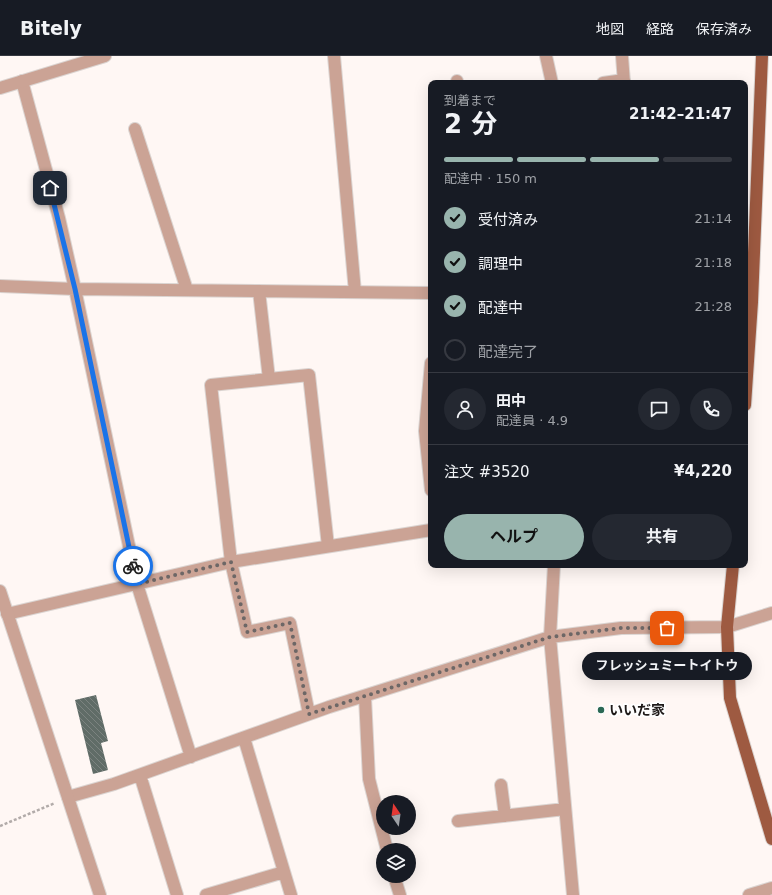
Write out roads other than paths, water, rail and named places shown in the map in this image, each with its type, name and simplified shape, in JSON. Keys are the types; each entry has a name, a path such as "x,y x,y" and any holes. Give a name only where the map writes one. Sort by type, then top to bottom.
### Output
{"main road":[{"path":"748,302 762,56"},
{"path":"733,568 727,627 730,698 772,838"}],"street":[{"path":"0,88 105,56"},
{"path":"334,56 355,292"},
{"path":"546,56 551,80"},
{"path":"622,56 624,80"},
{"path":"22,81 75,289 137,584 191,757"},
{"path":"135,129 187,290"},
{"path":"0,286 75,289 428,293"},
{"path":"259,291 269,378"},
{"path":"309,714 290,623 247,632 231,562 211,385 309,375 328,546"},
{"path":"428,397 425,431 428,460"},
{"path":"7,614 231,562 428,530"},
{"path":"554,568 550,637 573,895"},
{"path":"0,591 100,895"},
{"path":"68,797 140,775 309,714 550,637 621,628 727,627 772,613"},
{"path":"365,697 370,779 385,843"},
{"path":"244,738 291,895"},
{"path":"140,775 177,895"},
{"path":"501,785 505,816"},
{"path":"458,821 565,809"},
{"path":"206,895 284,872"},
{"path":"396,883 400,895"},
{"path":"749,895 772,888"}],"place":[{"name":"フレッシュミートイトウ","path":"667,628"},
{"name":"いいだ家","path":"601,710"}]}
